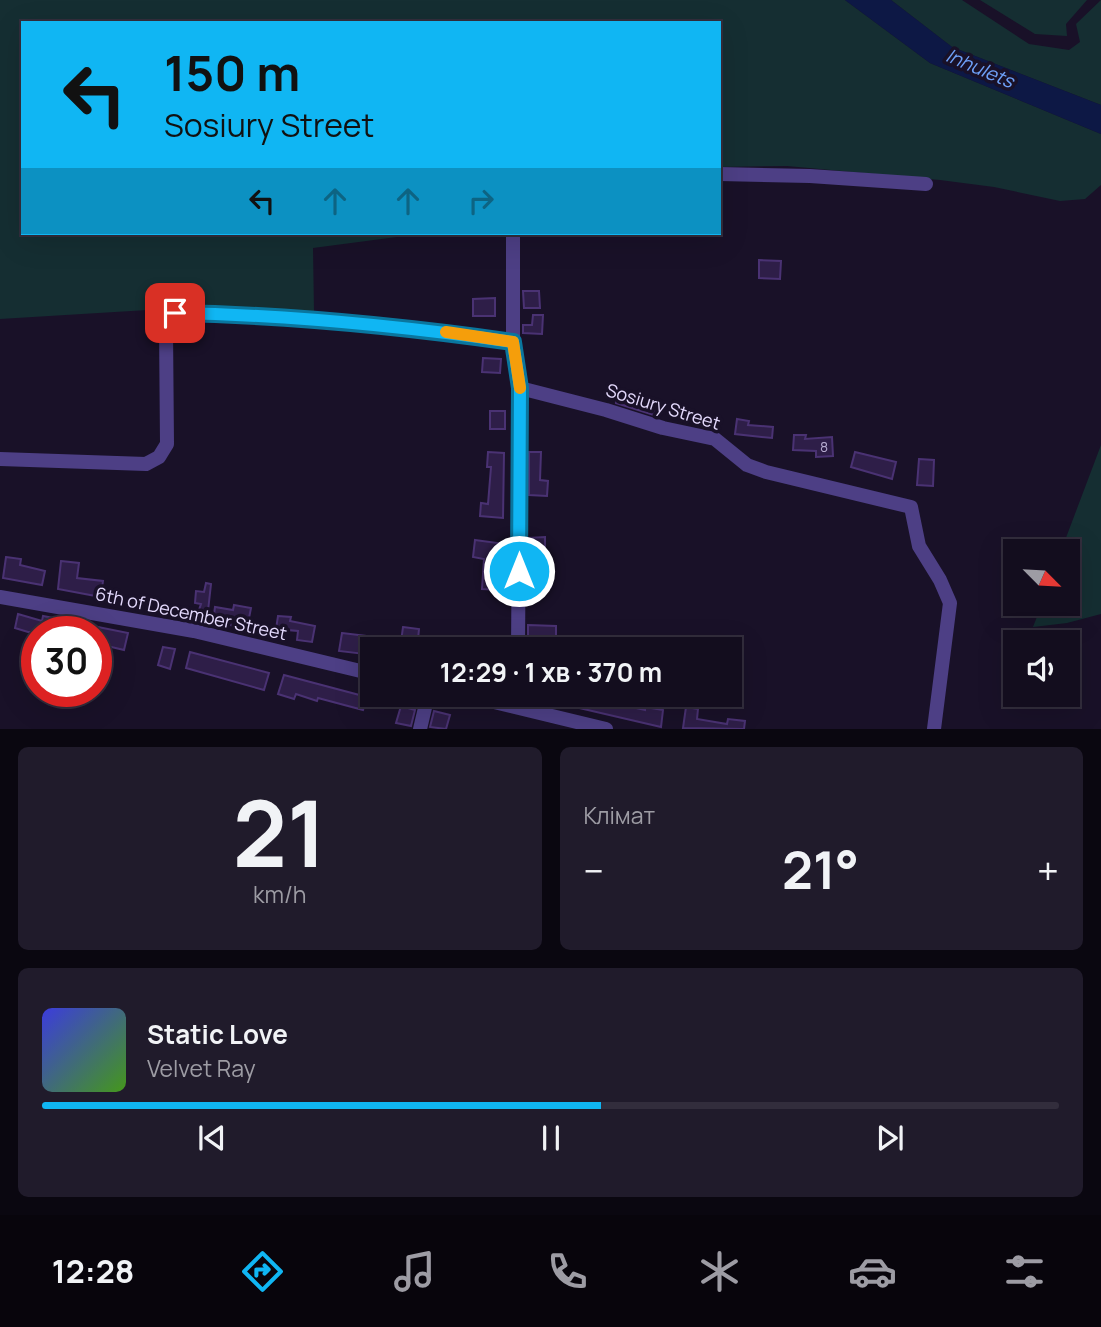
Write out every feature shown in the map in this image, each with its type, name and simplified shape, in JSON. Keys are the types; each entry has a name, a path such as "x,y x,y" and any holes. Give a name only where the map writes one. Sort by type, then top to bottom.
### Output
{"street":[{"path":"721,174 810,176 926,184"},
{"path":"513,235 513,342 520,388 518,637"},
{"path":"0,459 146,464 159,457 167,444 166,330 168,320 175,313 265,315 426,330 513,342"},
{"name":"Sosiury Street","path":"520,388 663,428 715,439 747,465 766,472 911,507 919,545 950,603 934,729"},
{"name":"6th of December Street","path":"0,597 194,631 360,671"},
{"path":"420,729 425,707"},
{"path":"539,707 606,729"}],"green space":[{"path":"0,0 845,0 930,63 1101,134 1101,185 1085,199 1060,201 994,187 940,180 787,166 721,167 721,21 21,21 21,235 412,235 313,248 314,312 164,309 0,319"},
{"path":"891,0 962,0 1029,44 1069,50 1080,42 1076,24 1101,0 1101,105 952,47"},
{"path":"980,0 1087,0 1066,24 1067,36 1035,34"},
{"path":"1101,445 1101,614 1067,623 1033,627 1037,616 1080,616 1080,539 1066,539"}],"water":[{"name":"Inhulets","path":"845,0 891,0 952,47 1101,105 1101,134 930,63"}],"building":[{"path":"759,260 781,261 780,279 759,278"},
{"path":"523,291 539,291 540,308 524,308"},
{"path":"495,298 495,316 473,316 473,299"},
{"path":"533,315 543,315 542,334 523,333 523,325 532,325"},
{"path":"483,358 501,359 500,373 482,372"},
{"path":"618,394 661,402 657,416 616,403"},
{"path":"490,411 505,411 505,429 490,429"},
{"path":"737,419 749,421 748,425 773,427 772,438 735,434"},
{"path":"794,435 806,435 805,439 832,437 833,456 816,457 816,451 793,450"},
{"path":"488,452 504,453 503,518 480,516 481,503 488,504 491,467 487,467"},
{"path":"529,452 541,452 540,480 548,481 547,496 529,495"},
{"path":"855,452 896,462 892,479 851,467"},
{"path":"919,459 934,460 933,486 917,485"},
{"path":"545,537 545,555 528,555 528,538"},
{"path":"475,540 505,544 501,573 504,573 503,590 482,589 484,559 473,557"},
{"path":"6,557 21,559 20,565 45,571 42,585 3,578"},
{"path":"61,561 79,563 77,578 103,581 101,597 58,589"},
{"path":"528,571 551,571 551,587 528,587"},
{"path":"206,583 211,584 208,611 199,610 201,604 195,603 196,591 204,592"},
{"path":"234,605 251,608 247,628 213,622 215,607 233,610"},
{"path":"18,614 25,616 21,616 21,630 15,628"},
{"path":"278,616 291,617 290,621 315,626 312,642 297,640 298,631 276,629"},
{"path":"528,625 556,626 556,637 528,637"},
{"path":"403,627 419,629 418,637 402,637"},
{"path":"112,630 128,633 124,650 112,647"},
{"path":"342,633 376,637 360,637 360,653 339,651"},
{"path":"163,647 175,649 170,669 158,665"},
{"path":"190,652 269,673 264,690 186,668"},
{"path":"284,675 360,695 360,707 364,707 363,710 318,698 317,701 296,694 294,699 278,694"},
{"path":"401,707 415,710 411,726 396,723"},
{"path":"575,707 632,707 645,710 645,707 663,710 661,727"},
{"path":"686,707 698,709 697,719 727,724 728,719 745,721 744,729 683,728"},
{"path":"434,711 450,715 446,729 430,727"}],"slow traffic":[{"path":"446,332 513,342 520,388"}],"route":[{"path":"175,313 265,315 426,330 513,342 520,388 519,571"}]}
